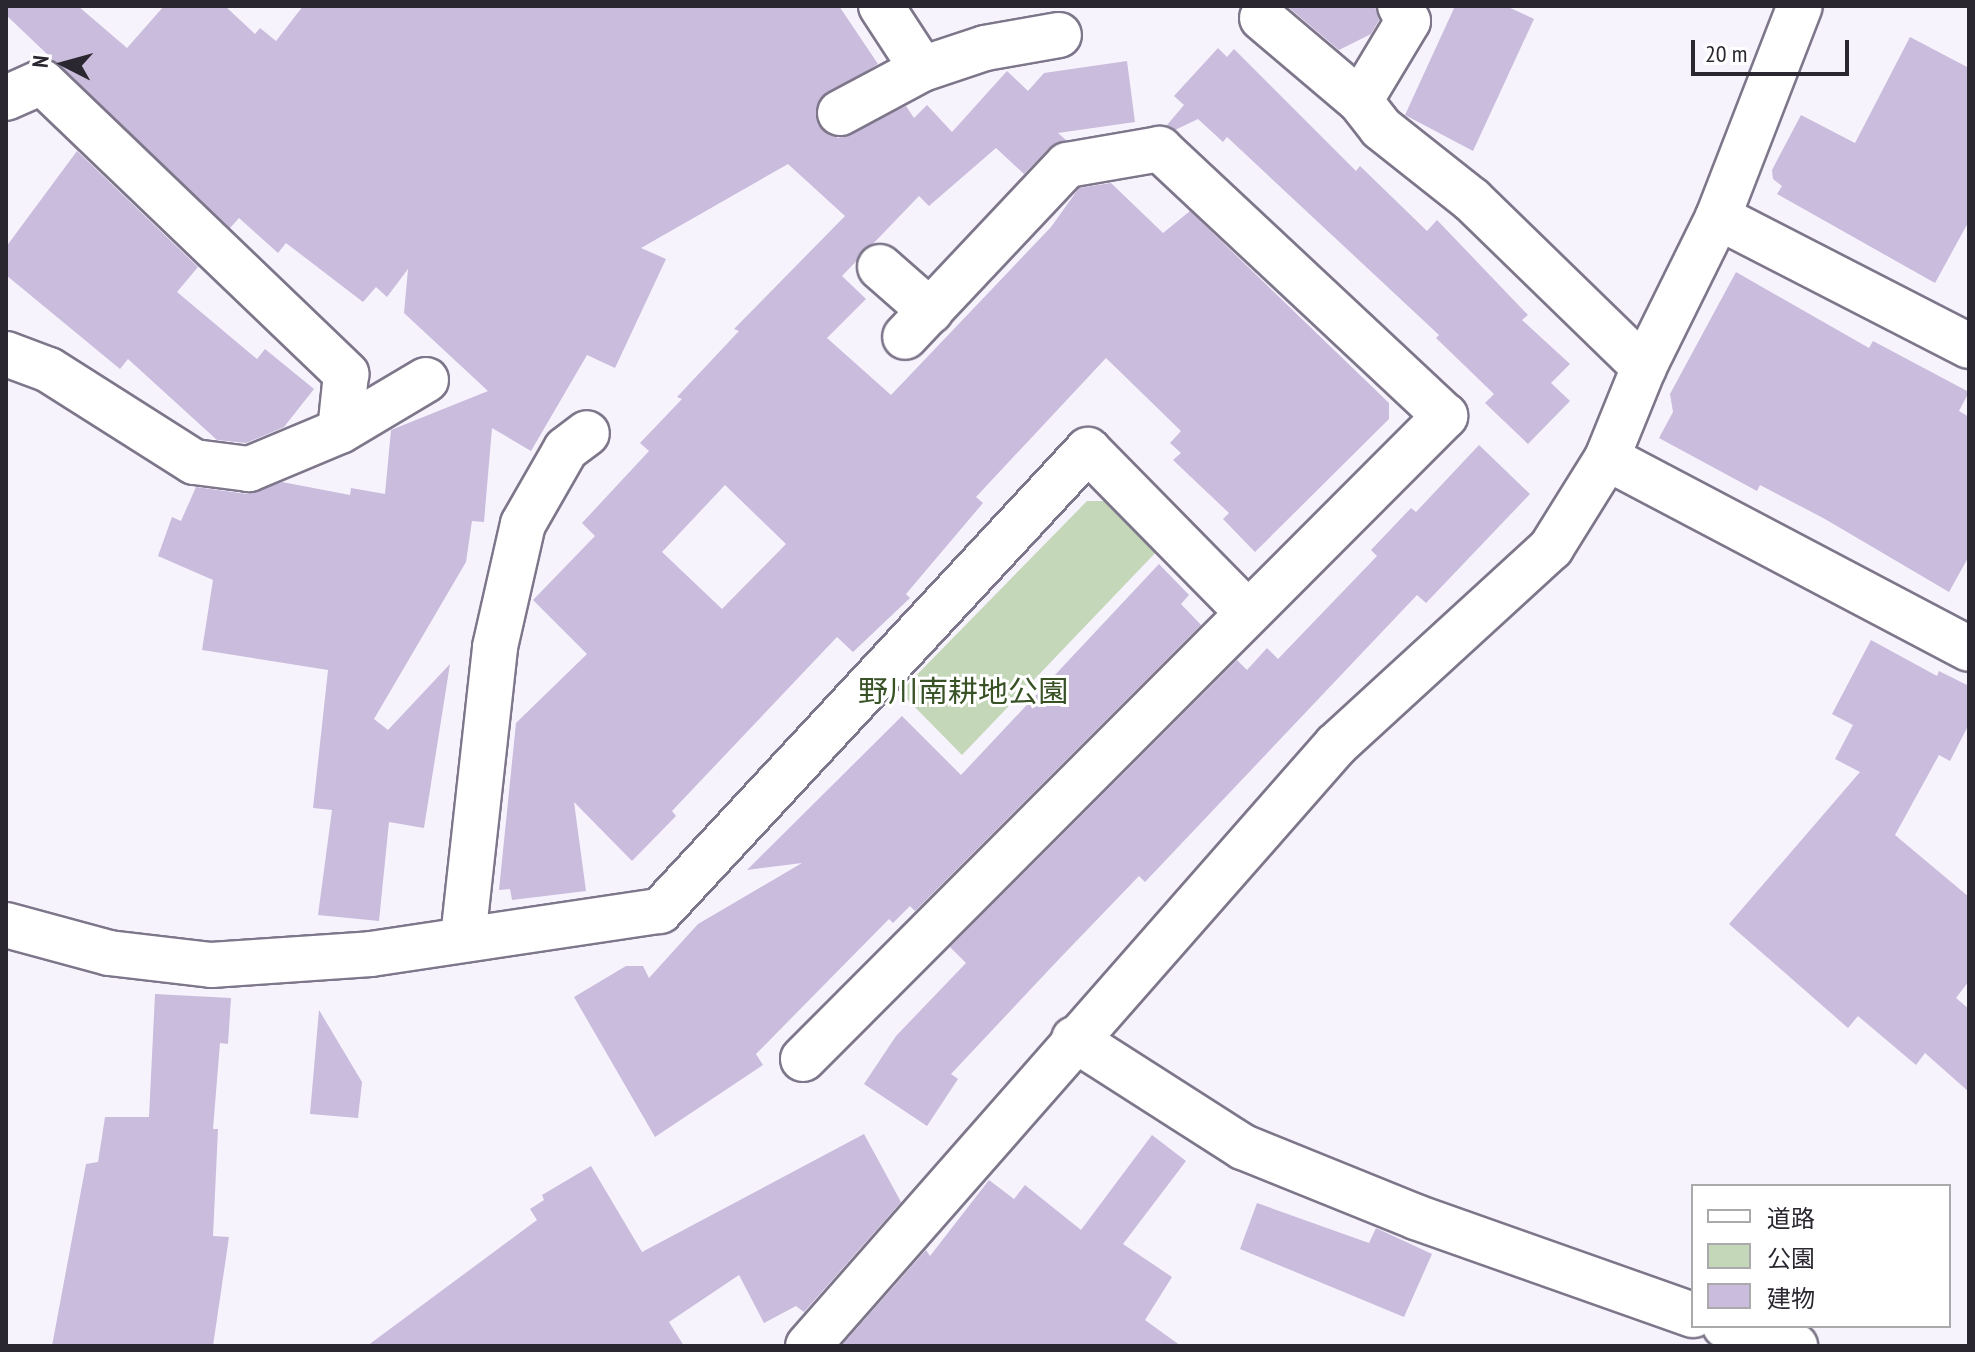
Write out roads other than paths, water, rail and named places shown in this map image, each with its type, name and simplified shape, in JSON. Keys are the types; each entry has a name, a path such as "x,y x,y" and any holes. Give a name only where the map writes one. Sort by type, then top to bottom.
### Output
{"street":[{"path":"881,6 922,69"},
{"path":"1360,101 1408,21 1400,6"},
{"path":"809,1346 952,1186 1074,1039 1336,745 1551,548 1607,458 1644,367 1718,217 1800,6"},
{"path":"1262,18 1360,101 1381,128 1472,200 1644,367"},
{"path":"840,113 922,69 985,48 1059,35"},
{"path":"6,98 42,82 346,374 340,431"},
{"path":"803,1059 1445,416 1160,149 1067,165 918,324 880,267"},
{"path":"1718,217 1969,346"},
{"path":"6,354 49,370 194,462 249,469 340,431 426,380"},
{"path":"463,938 495,647 523,524 566,449 587,433"},
{"path":"6,925 109,953 211,965 371,954 660,911 1088,450 1247,612"},
{"path":"1607,458 1969,649"},
{"path":"1074,1039 1243,1147 1416,1217 1691,1314"},
{"path":"1732,1328 1795,1346"}],"park label":[{"name":"野川南耕地公園","path":"963,691"}]}
